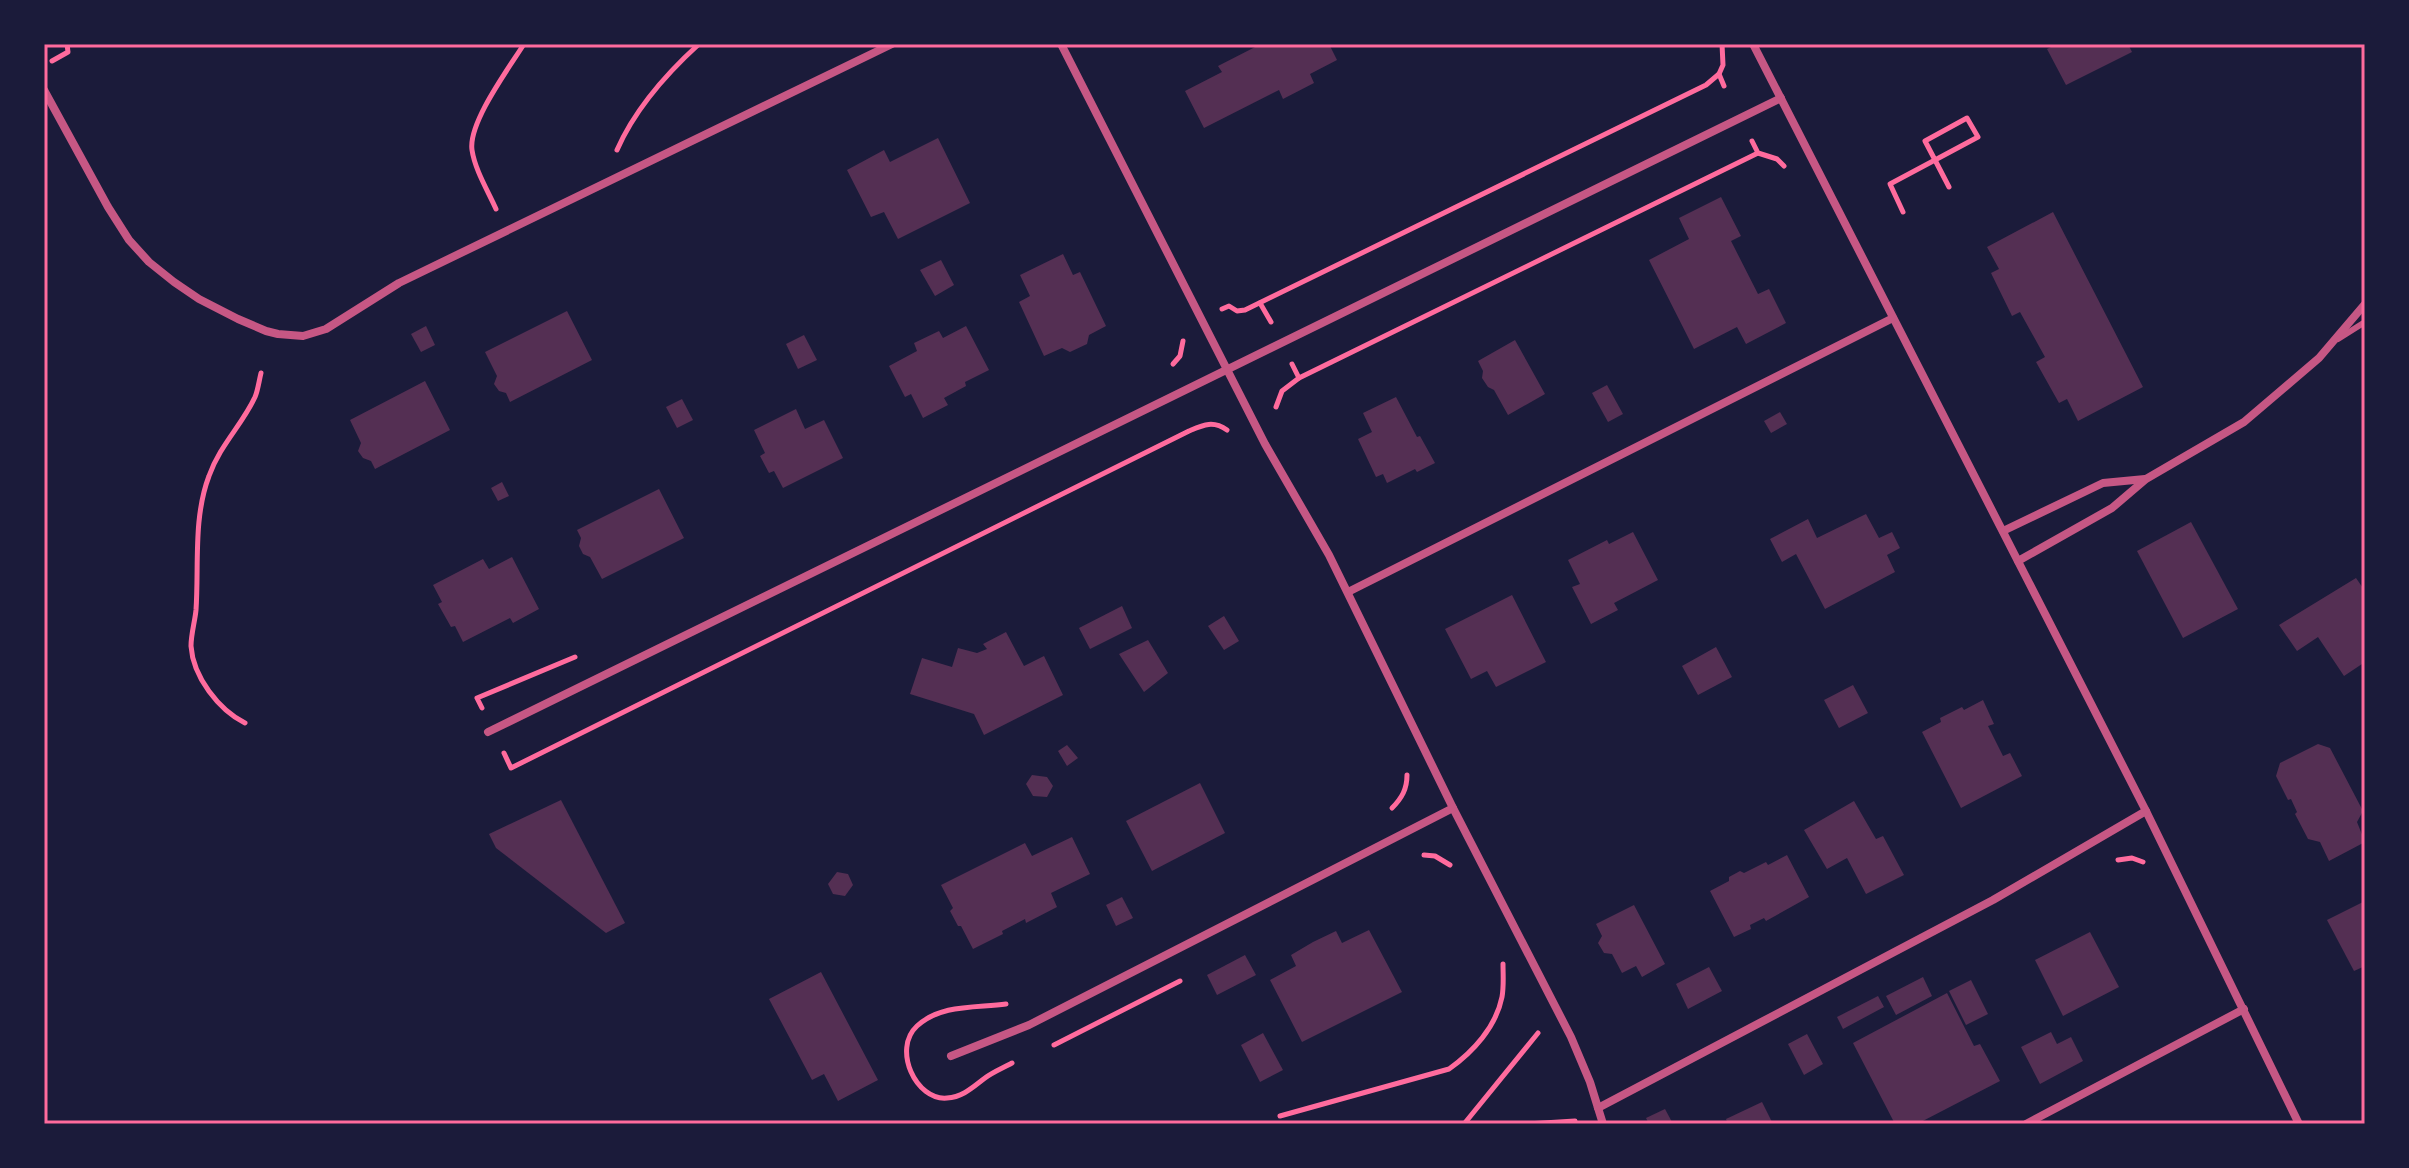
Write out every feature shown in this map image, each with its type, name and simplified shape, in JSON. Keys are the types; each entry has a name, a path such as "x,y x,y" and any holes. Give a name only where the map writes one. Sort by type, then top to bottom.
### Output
{"street":[{"path":"44,90 108,207 129,240 149,262 174,282 224,313 278,334 303,336 316,333 399,283 892,44"},
{"path":"1061,44 1265,444 1348,592 1453,808 1571,1037 1603,1124"},
{"path":"1753,44 2146,811 2299,1124"},
{"path":"491,731 1781,98"},
{"path":"2018,561 2112,508 2146,479 2244,422 2319,358 2365,304"},
{"path":"1348,592 1893,318"},
{"path":"2003,531 2103,483 2146,479"},
{"path":"951,1056 1029,1025 1453,808"},
{"path":"1598,1108 1993,900 2146,811"},
{"path":"2026,1124 2244,1009"}],"lane":[{"path":"2327,349 2365,322"}],"path":[{"path":"52,61 68,52 67,44"},
{"path":"506,232 474,160 472,140 480,115 524,44"},
{"path":"601,186 628,124 656,88 699,44"},
{"path":"1221,309 1229,306 1240,312 1260,303 1706,85 1719,74 1723,65 1722,44"},
{"path":"1719,74 1724,86"},
{"path":"1903,212 1890,184 1935,160 1978,137 1967,118 1925,141 1935,160 1949,187"},
{"path":"1277,412 1277,401 1282,391 1299,378 1758,153"},
{"path":"1260,303 1273,327"},
{"path":"1170,367 1180,356 1182,335"},
{"path":"1291,361 1299,378"},
{"path":"245,723 230,716 214,699 199,673 191,647 196,611 199,519 207,480 217,454 256,396 261,373"},
{"path":"578,656 477,698 511,768 1198,427 1216,424 1233,436"},
{"path":"1383,816 1403,795 1407,783 1406,772"},
{"path":"1417,857 1431,854 1446,860 1454,869"},
{"path":"1280,1116 1449,1069 1468,1056 1498,1010 1502,996 1503,963 1510,977"},
{"path":"1050,1046 1185,978"},
{"path":"1009,1004 968,1006 931,1017 908,1036 905,1054 918,1082 930,1095 938,1098 956,1097 1017,1060"},
{"path":"1464,1124 1538,1033 1543,1044"},
{"path":"1527,1124 1576,1122 1570,1108"}],"building":[{"path":"1261,44 1329,44 1337,60 1310,74 1314,83 1283,99 1279,90 1204,128 1185,91 1222,72 1218,66"},
{"path":"2050,44 2128,44 2132,52 2066,85 2047,49 2051,47"},
{"path":"938,138 970,203 898,239 884,212 871,217 847,170 884,150 890,162"},
{"path":"1721,197 1741,236 1731,241 1758,294 1769,289 1786,323 1746,344 1737,327 1694,349 1649,260 1689,239 1679,218"},
{"path":"2053,212 2143,387 2078,421 2067,399 2059,403 2036,362 2045,357 2020,312 2012,316 1991,273 1999,269 1987,247"},
{"path":"1063,254 1073,275 1080,272 1106,326 1089,335 1087,344 1070,352 1062,348 1044,356 1019,302 1030,296 1020,275"},
{"path":"941,260 954,285 935,296 920,270"},
{"path":"567,311 592,360 510,402 506,393 499,391 494,384 497,376 485,352"},
{"path":"426,326 435,345 421,352 411,334"},
{"path":"966,326 989,370 965,382 966,386 944,398 948,405 923,418 911,394 905,397 889,366 917,351 914,343 939,331 943,338"},
{"path":"804,335 817,360 798,369 786,344"},
{"path":"1515,340 1545,394 1508,415 1494,390 1482,378 1483,371 1478,361"},
{"path":"425,381 450,430 375,469 371,461 363,458 358,451 361,443 350,420"},
{"path":"1607,385 1623,414 1608,422 1592,393"},
{"path":"1396,397 1435,463 1387,483 1383,474 1376,477 1358,439 1372,432 1363,413"},
{"path":"682,399 693,420 677,428 666,407"},
{"path":"796,409 805,429 824,420 843,458 783,488 774,471 769,473 760,456 765,453 754,430"},
{"path":"1780,412 1787,424 1771,433 1764,421"},
{"path":"502,482 509,496 498,501 491,488"},
{"path":"659,489 684,538 602,579 590,557 583,554 577,530"},
{"path":"1866,514 1879,538 1892,532 1900,548 1887,555 1895,572 1825,609 1796,554 1782,562 1770,539 1808,519 1817,538"},
{"path":"2191,522 2238,609 2183,638 2137,551"},
{"path":"1633,532 1658,580 1614,603 1618,610 1591,624 1572,587 1580,584 1568,560 1607,540 1609,544"},
{"path":"512,557 539,609 513,623 510,618 463,642 438,604 442,602 433,585 483,559 489,569"},
{"path":"2356,578 2365,591 2365,662 2344,676 2318,637 2297,651 2279,625"},
{"path":"1512,595 1546,662 1496,687 1487,671 1471,679 1445,629"},
{"path":"1122,606 1132,628 1090,649 1079,628"},
{"path":"1224,616 1239,641 1224,650 1208,626"},
{"path":"1006,632 1024,666 1044,656 1063,695 984,735 974,714 910,694 922,658 952,667 958,648 977,653 987,649 983,644"},
{"path":"1148,640 1168,673 1144,692 1119,654"},
{"path":"1716,647 1732,677 1698,695 1682,666"},
{"path":"1853,685 1868,713 1839,728 1824,700"},
{"path":"1983,700 1994,724 1988,726 2003,756 2010,753 2022,776 1961,808 1922,732 1941,722 1940,718"},
{"path":"2318,744 2330,748 2363,811 2357,822 2365,842 2329,861 2320,842 2308,839 2291,799 2288,800 2276,776 2280,763"},
{"path":"1067,745 1078,758 1067,766 1058,751"},
{"path":"1032,775 1047,777 1053,786 1047,797 1033,796 1026,784"},
{"path":"1200,783 1225,833 1152,871 1126,821"},
{"path":"561,800 625,923 606,933 496,848 489,834"},
{"path":"1854,801 1876,839 1883,836 1904,875 1866,894 1847,858 1827,869 1804,830"},
{"path":"1072,837 1090,874 1051,893 1057,907 1026,923 1025,919 973,949 950,911 953,908 941,885 1025,843 1032,856"},
{"path":"1787,855 1809,897 1766,921 1764,918 1750,925 1751,929 1734,937 1710,891 1740,871 1744,873 1766,862 1768,865"},
{"path":"837,872 848,874 853,885 845,896 833,894 828,884"},
{"path":"1122,897 1133,918 1116,926 1106,905"},
{"path":"2365,901 2365,966 2354,971 2327,920"},
{"path":"1634,905 1665,964 1642,977 1636,966 1622,973 1612,954 1604,953 1598,943 1602,936 1596,924"},
{"path":"1369,930 1402,992 1302,1042 1270,980 1296,966 1291,955 1313,942 1336,931 1342,943"},
{"path":"2090,932 2119,987 2063,1016 2035,960"},
{"path":"1245,955 1256,975 1217,995 1207,975"},
{"path":"1709,967 1722,991 1688,1009 1676,984"},
{"path":"821,972 878,1080 838,1101 824,1074 812,1080 769,999"},
{"path":"1923,977 1932,996 1896,1015 1886,996"},
{"path":"1971,980 1988,1014 1966,1025 1949,991"},
{"path":"1947,993 1974,1046 1980,1044 2000,1081 1917,1124 1895,1124 1853,1043"},
{"path":"1878,996 1884,1007 1843,1029 1837,1017"},
{"path":"2051,1032 2057,1044 2071,1037 2083,1061 2040,1084 2021,1047"},
{"path":"1263,1033 1283,1070 1260,1082 1241,1045"},
{"path":"1807,1034 1823,1064 1804,1075 1788,1044"},
{"path":"1762,1102 1773,1124 1728,1124 1726,1119"},
{"path":"1665,1109 1672,1122 1649,1124 1646,1118"}]}
